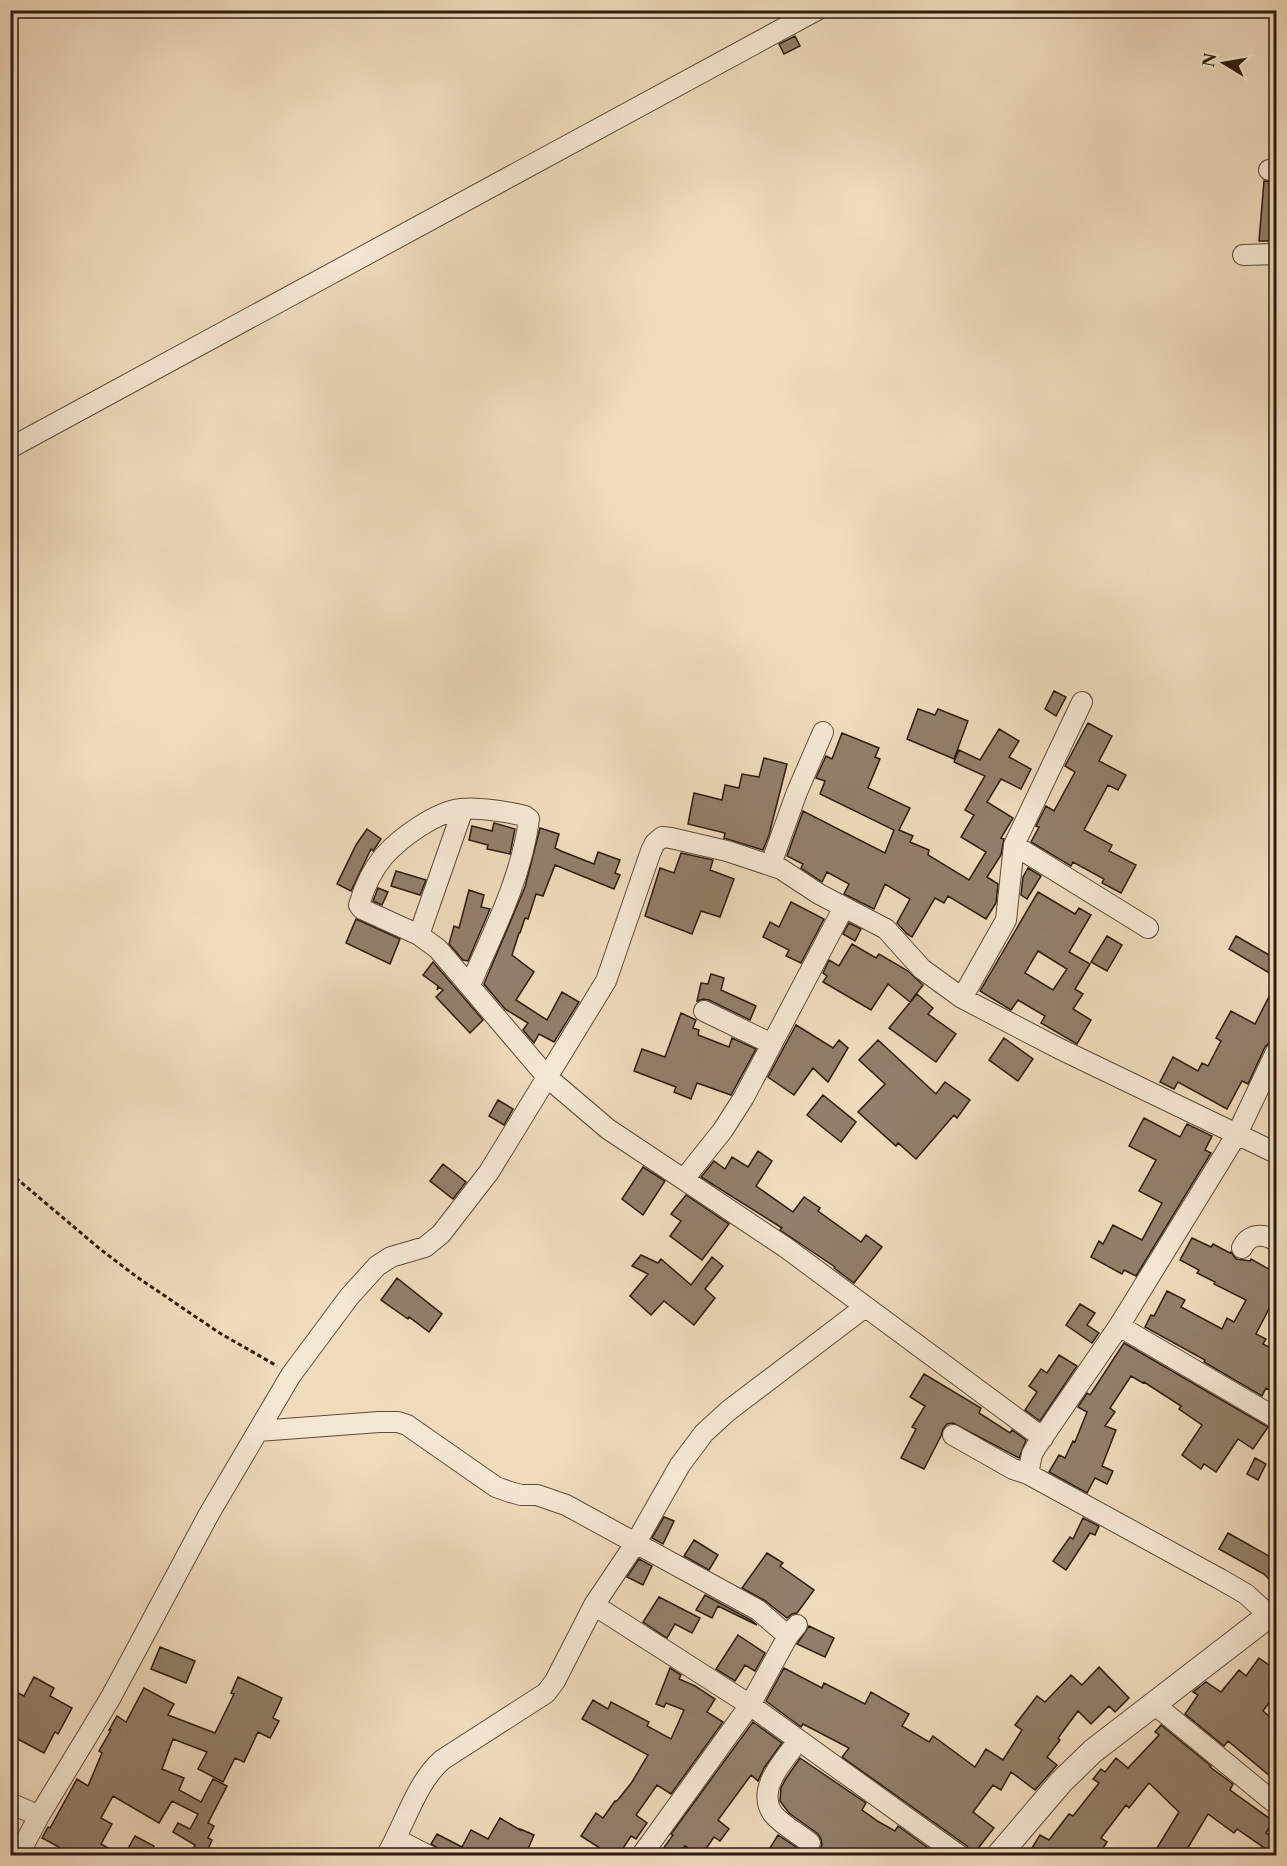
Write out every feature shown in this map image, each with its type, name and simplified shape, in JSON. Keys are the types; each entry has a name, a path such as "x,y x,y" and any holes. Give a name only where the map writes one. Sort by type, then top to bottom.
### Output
{"street":[{"path":"10,448 817,10"},
{"path":"1243,255 1276,254"},
{"path":"962,998 1006,920 1014,845 1082,702"},
{"path":"771,864 823,732"},
{"path":"419,935 463,809"},
{"path":"470,985 504,908 527,838 529,819 525,816 463,809 447,812 435,818 396,844 383,858 363,892 359,905 362,909 419,935 438,949 548,1078 608,1129 785,1247 1043,1438"},
{"path":"18,1856 39,1816 111,1697 209,1514 291,1375 349,1297 377,1266 391,1257 425,1247 441,1234 489,1172 606,981 655,843 666,837 771,864 819,894 886,929 922,969 962,998 1058,1048 1276,1153"},
{"path":"1014,845 1148,928"},
{"path":"684,1179 723,1130 744,1097 844,907"},
{"path":"704,1011 772,1044"},
{"path":"1028,1474 1032,1454 1119,1326 1237,1134 1276,1052"},
{"path":"1242,1248 1245,1241 1253,1236 1265,1236 1276,1241"},
{"path":"429,1856 391,1847 432,1769 442,1760 546,1693 555,1681 594,1605 636,1544 680,1465 705,1433 728,1411 866,1307"},
{"path":"1119,1326 1276,1418"},
{"path":"258,1431 379,1422 398,1422 407,1425 496,1487 521,1495 537,1495 566,1504 793,1630 750,1705 641,1856"},
{"path":"953,1435 1220,1579 1273,1612 1093,1751 1061,1782 998,1856"},
{"path":"594,1605 750,1705 960,1856"},
{"path":"1154,1704 1276,1804"},
{"path":"799,1740 773,1775 767,1803 774,1815 810,1843"},
{"path":"10,1803 39,1816"}],"path":[{"path":"10,1173 137,1277 218,1332 291,1375"}],"building":[{"path":"795,36 800,46 784,54 779,44"},
{"path":"1264,181 1276,182 1276,241 1259,241"},
{"path":"1054,691 1066,697 1056,716 1045,709"},
{"path":"918,709 935,715 938,709 968,721 954,759 907,739"},
{"path":"1088,723 1112,736 1099,761 1126,775 1118,790 1108,785 1084,830 1112,845 1109,851 1136,865 1121,893 1102,883 1104,879 1073,862 1071,866 1031,842 1046,806 1054,811 1075,772 1065,766"},
{"path":"999,729 1019,741 1009,757 1031,769 1021,789 1001,779 987,802 1013,818 1001,838 1004,839 1001,855 987,877 998,884 996,903 986,919 948,896 944,903 935,898 912,937 897,923 910,899 885,884 874,909 844,894 849,884 827,872 822,882 801,868 803,864 787,856 803,811 885,853 894,830 820,794 825,781 816,778 826,756 832,759 842,733 879,748 875,757 880,759 868,788 910,808 899,830 913,836 910,842 929,850 928,855 969,880 986,852 961,837 974,815 965,810 985,776 954,762 959,750 980,760"},
{"path":"764,758 787,764 763,850 724,838 725,833 688,824 694,793 722,800 725,785 739,788 742,774 759,777"},
{"path":"494,823 515,829 510,854 487,849 488,845 469,840 472,826 492,831"},
{"path":"540,828 559,834 555,848 561,851 594,864 598,852 620,860 615,873 620,875 614,889 555,865 543,896 536,894 512,955 534,972 516,1000 547,1020 562,992 579,1002 554,1042 539,1034 534,1043 523,1030 528,1023 505,1009 484,984 525,887"},
{"path":"367,829 381,839 373,851 371,849 351,891 337,884 356,845"},
{"path":"681,853 713,860 710,870 734,879 720,917 701,911 692,934 645,916 660,868 674,873"},
{"path":"1028,868 1041,876 1027,899 1021,895 1023,877"},
{"path":"396,871 426,880 420,895 391,886"},
{"path":"378,888 388,892 382,905 373,901"},
{"path":"469,890 484,895 481,907 490,909 468,961 463,960 449,944 454,926 459,928"},
{"path":"1038,892 1075,914 1079,908 1091,915 1069,952 1090,964 1075,989 1083,994 1073,1009 1091,1020 1077,1044 1041,1023 1045,1016 1018,1000 1011,1010 980,991","holes":["1038,951 1067,969 1053,990 1025,973"]},
{"path":"791,902 824,919 801,963 786,956 789,950 763,937 770,922 779,927"},
{"path":"356,919 400,939 390,964 346,943"},
{"path":"849,923 861,929 855,941 843,934"},
{"path":"1107,936 1122,945 1107,971 1091,962"},
{"path":"1236,936 1276,959 1276,977 1229,949"},
{"path":"852,944 876,958 879,954 908,971 923,985 910,1002 888,984 871,1010 823,982 827,976 823,973 829,960 839,966"},
{"path":"433,962 483,1020 470,1033 436,997 443,990 439,987 437,990 438,986 423,975"},
{"path":"711,974 724,978 721,990 756,1006 750,1020 709,1000 697,1001 701,983 708,984"},
{"path":"1276,983 1276,1031 1265,1047 1248,1084 1242,1081 1227,1109 1178,1082 1174,1089 1160,1082 1173,1057 1198,1071 1202,1063 1208,1066 1221,1041 1216,1038 1231,1011 1255,1024"},
{"path":"917,994 933,1008 928,1014 956,1034 936,1062 889,1028"},
{"path":"681,1013 696,1020 693,1028 699,1030 698,1035 729,1047 732,1038 756,1049 731,1095 697,1083 691,1099 674,1092 676,1087 634,1071 642,1049 665,1057"},
{"path":"796,1025 833,1048 839,1040 848,1048 828,1082 813,1068 794,1095 768,1077"},
{"path":"1004,1038 1033,1059 1018,1081 989,1060"},
{"path":"878,1040 936,1094 945,1082 970,1100 957,1118 954,1115 916,1159 898,1143 896,1146 858,1112 885,1084 859,1060"},
{"path":"823,1095 856,1122 841,1142 807,1115"},
{"path":"498,1100 513,1109 504,1125 489,1116"},
{"path":"1144,1118 1180,1137 1187,1124 1212,1136 1205,1150 1211,1153 1136,1276 1124,1270 1122,1274 1091,1257 1099,1241 1103,1244 1113,1225 1142,1240 1162,1203 1139,1191 1156,1160 1129,1146"},
{"path":"758,1151 772,1161 756,1186 793,1212 804,1197 820,1208 818,1211 861,1242 866,1235 882,1247 854,1283 835,1267 780,1230 782,1228 701,1177 714,1161 725,1169 732,1157 748,1167"},
{"path":"443,1164 466,1182 453,1199 430,1181"},
{"path":"643,1167 665,1181 643,1215 622,1199"},
{"path":"686,1195 729,1224 702,1260 670,1236 681,1221 671,1214"},
{"path":"1192,1238 1211,1247 1213,1244 1231,1252 1236,1259 1250,1261 1251,1259 1276,1273 1276,1295 1256,1334 1266,1339 1263,1344 1276,1351 1276,1394 1266,1388 1262,1396 1204,1362 1205,1360 1145,1327 1151,1315 1154,1316 1167,1291 1185,1300 1181,1307 1222,1329 1227,1318 1234,1322 1246,1300 1214,1284 1215,1282 1197,1273 1199,1270 1180,1260"},
{"path":"641,1255 658,1263 661,1259 691,1285 712,1257 723,1266 705,1289 715,1298 694,1325 664,1301 651,1315 630,1296 648,1274 632,1266"},
{"path":"397,1278 442,1314 429,1332 381,1300"},
{"path":"1080,1304 1095,1313 1087,1325 1099,1333 1092,1343 1066,1325"},
{"path":"1124,1343 1268,1427 1253,1449 1238,1439 1216,1472 1204,1464 1201,1469 1182,1455 1202,1425 1179,1409 1181,1406 1131,1376 1110,1408 1115,1412 1105,1426 1116,1430 1102,1466 1113,1471 1107,1484 1095,1478 1087,1493 1049,1472 1059,1455 1065,1458 1073,1441 1075,1442 1087,1412 1078,1407 1087,1393 1090,1395"},
{"path":"1059,1355 1077,1366 1040,1421 1025,1410 1037,1392 1029,1386 1041,1369 1047,1373"},
{"path":"924,1374 981,1408 979,1413 1010,1433 1012,1430 1026,1440 1019,1458 953,1423 947,1424 943,1429 924,1469 901,1458 916,1429 912,1427 925,1406 910,1397"},
{"path":"1255,1458 1266,1464 1258,1480 1247,1474"},
{"path":"664,1517 674,1521 663,1544 652,1538"},
{"path":"1083,1518 1099,1526 1095,1535 1090,1533 1066,1570 1053,1561 1070,1537 1073,1539"},
{"path":"1228,1533 1276,1560 1276,1586 1264,1574 1219,1549"},
{"path":"694,1540 718,1555 709,1570 684,1556"},
{"path":"767,1553 783,1563 780,1566 814,1590 797,1613 787,1618 764,1600 742,1588"},
{"path":"639,1559 652,1566 643,1585 627,1577"},
{"path":"705,1595 757,1625 718,1606 712,1618 696,1610"},
{"path":"659,1597 700,1618 692,1633 675,1624 667,1638 643,1622"},
{"path":"809,1626 834,1638 825,1657 797,1644"},
{"path":"738,1635 765,1653 755,1671 745,1665 735,1681 716,1669"},
{"path":"160,1647 195,1661 186,1683 151,1669"},
{"path":"1259,1658 1276,1670 1276,1693 1263,1711 1276,1722 1276,1781 1228,1741 1224,1746 1185,1714 1198,1695 1193,1692 1206,1682 1221,1692 1239,1670 1246,1676"},
{"path":"1099,1667 1129,1698 1115,1712 1109,1706 1091,1724 1078,1711 1047,1757 1057,1765 1035,1790 1011,1772 1001,1790 993,1785 973,1812 994,1828 972,1856 967,1846 842,1757 849,1748 803,1724 801,1727 766,1701 784,1668 822,1688 824,1683 865,1704 871,1692 909,1714 902,1726 929,1742 933,1736 975,1767 986,1749 1003,1760 1022,1730 1015,1725 1037,1696 1045,1702 1071,1675 1082,1685"},
{"path":"670,1668 681,1675 679,1679 715,1699 707,1712 723,1722 671,1794 657,1785 636,1815 647,1823 636,1839 631,1836 618,1856 612,1856 581,1836 596,1813 603,1818 632,1782 648,1755 582,1719 593,1700 608,1709 611,1702 649,1722 647,1726 671,1739 684,1710 666,1703 664,1707 656,1704"},
{"path":"34,1677 54,1688 50,1696 72,1708 58,1734 55,1732 44,1753 10,1735 10,1689 24,1696"},
{"path":"238,1677 282,1698 273,1718 279,1721 270,1738 258,1732 244,1762 235,1758 223,1782 198,1769 207,1752 173,1739 162,1769 184,1778 179,1790 201,1802 213,1779 227,1786 208,1823 214,1826 208,1838 212,1840 205,1856 189,1856 195,1845 173,1832 178,1823 190,1829 198,1814 172,1801 159,1823 113,1796 101,1818 112,1824 101,1844 122,1856 79,1856 42,1838 77,1779 88,1786 102,1753 99,1751 117,1716 126,1722 144,1688 174,1704 168,1715 215,1733 234,1694 231,1693"},
{"path":"753,1722 782,1743 764,1768 758,1781 751,1775 718,1820 729,1829 720,1841 714,1837 701,1856 685,1846 678,1856 658,1856 673,1835 671,1834"},
{"path":"1161,1725 1233,1784 1230,1790 1273,1821 1266,1833 1276,1840 1276,1856 1237,1829 1234,1833 1208,1814 1183,1856 1152,1856 1179,1812 1149,1783 1129,1808 1126,1805 1101,1838 1107,1842 1098,1856 1027,1856 1040,1835 1049,1840 1069,1814 1073,1816 1099,1783 1093,1779 1101,1769 1105,1772 1116,1758 1128,1768 1159,1735 1155,1732"},
{"path":"800,1758 866,1803 862,1810 879,1822 895,1831 898,1826 939,1856 782,1856 770,1848 778,1835 808,1855 815,1854 822,1845 818,1834 789,1813 780,1801 781,1788"},
{"path":"500,1818 534,1835 525,1856 441,1856 439,1849 431,1844 437,1834 462,1847 471,1830 488,1839"},
{"path":"135,1836 154,1846 149,1856 124,1856"}]}
